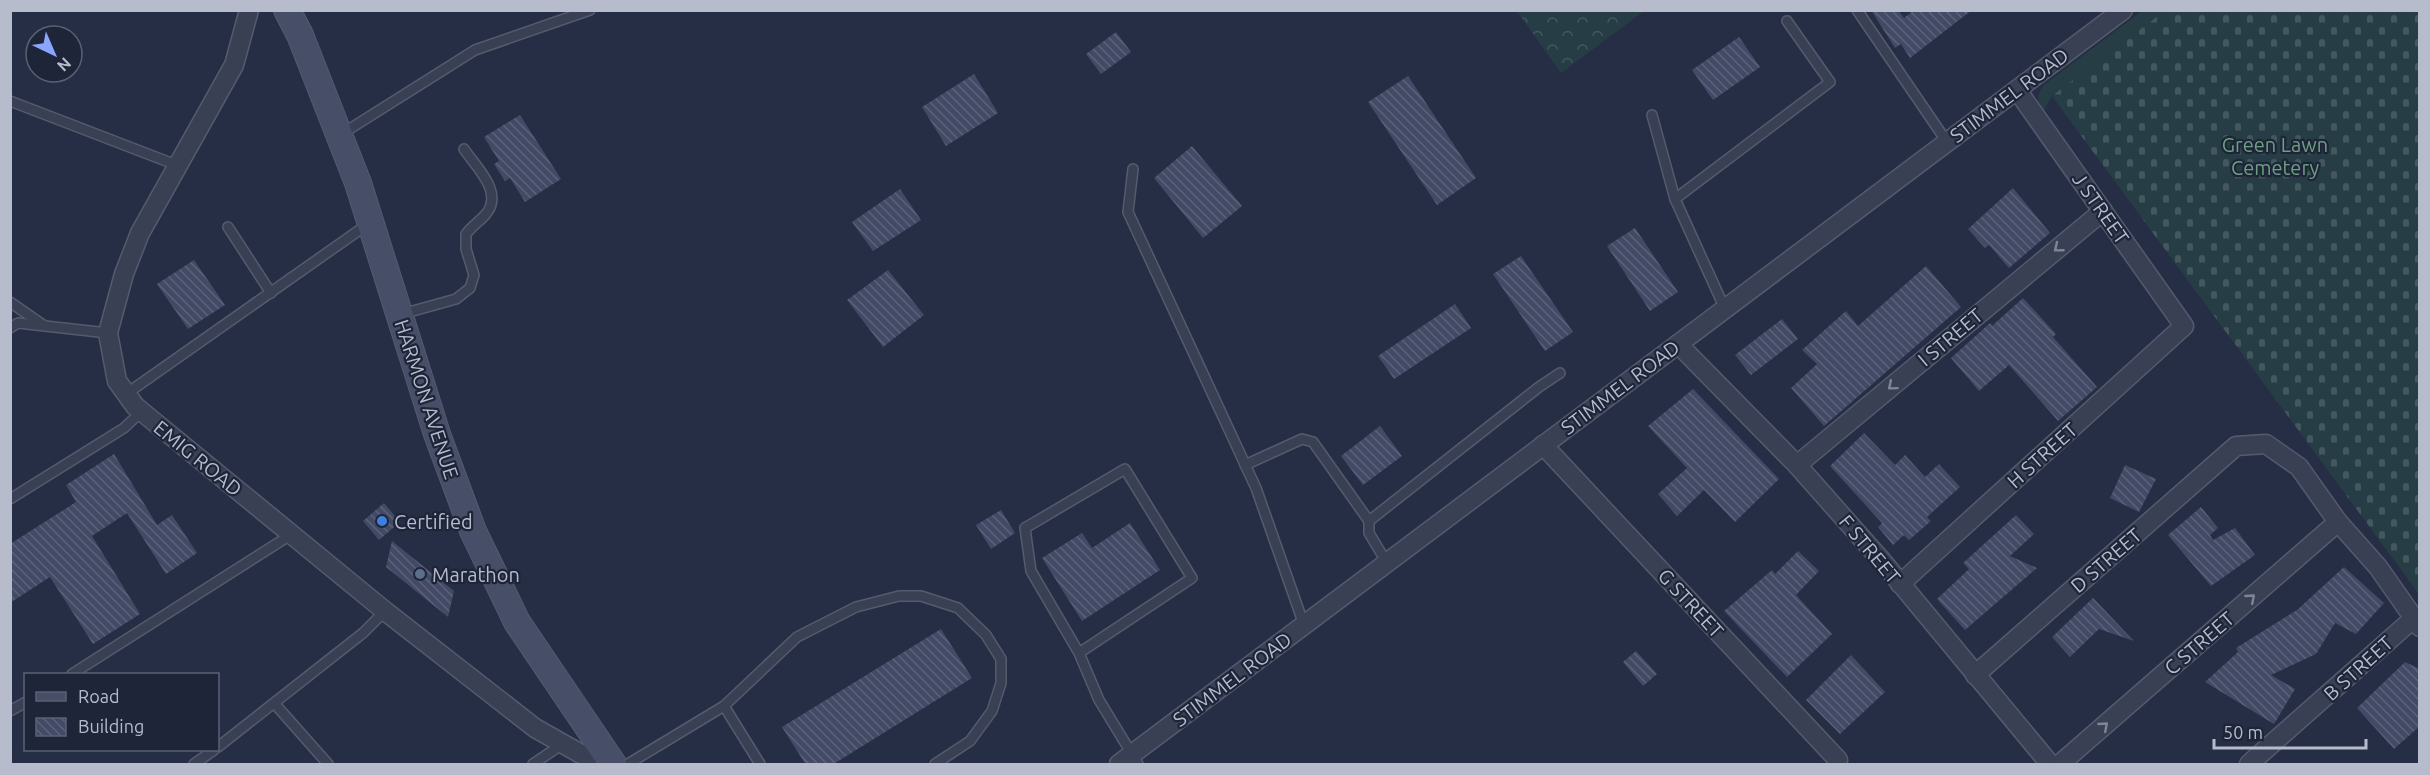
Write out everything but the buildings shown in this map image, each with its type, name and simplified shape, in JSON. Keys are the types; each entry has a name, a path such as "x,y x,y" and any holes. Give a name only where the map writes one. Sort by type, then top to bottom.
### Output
{"main road":[{"name":"HARMON AVENUE","path":"287,10 300,35 340,135 437,434 473,531 517,622 612,765"}],"street":[{"name":"EMIG ROAD","path":"249,10 234,65 140,233 124,274 108,333 117,381 142,411 385,611 561,745 612,765"},
{"name":"STIMMEL ROAD","path":"1129,761 1304,625 2122,10"},
{"name":"J STREET","path":"2017,90 2184,326"},
{"name":"I STREET","path":"1797,465 2103,210"},
{"name":"H STREET","path":"1900,584 2184,326"},
{"name":"F STREET","path":"1678,344 1797,465 1882,561 2050,765"},
{"name":"D STREET","path":"1975,675 2236,446 2266,444 2300,467 2338,522"},
{"name":"G STREET","path":"1543,445 1838,760"},
{"path":"2338,522 2378,567 2416,623"},
{"name":"C STREET","path":"2060,765 2338,522"},
{"name":"B STREET","path":"2249,765 2416,623"}],"lane":[{"path":"340,135 475,50 590,10"},
{"path":"1857,10 1947,142"},
{"path":"1675,199 1830,82 1787,21"},
{"path":"10,101 179,166"},
{"path":"1652,115 1675,199 1725,309"},
{"path":"399,314 456,299 470,288 474,275 466,249 466,234 486,214 493,200 492,190 464,149"},
{"path":"1133,169 1128,212 1256,488 1304,625"},
{"path":"126,394 370,223"},
{"path":"228,227 271,293"},
{"path":"10,302 45,326"},
{"path":"10,328 18,323 108,333"},
{"path":"1369,521 1560,373"},
{"path":"10,499 124,428 142,411"},
{"path":"1245,465 1302,439 1313,442 1369,521 1369,533 1387,563"},
{"path":"1079,653 1192,578 1125,469 1025,528 1031,571 1079,653 1129,761"},
{"path":"75,673 292,534"},
{"path":"628,765 724,706 797,637 856,607 899,596 921,596 958,608 986,635 1001,658 1001,683 992,711 970,741 935,765"},
{"path":"219,746 363,633 385,611"},
{"path":"10,711 24,703"},
{"path":"274,703 328,765"},
{"path":"724,706 760,765"},
{"path":"533,765 561,745"},
{"path":"194,765 212,751"}],"green space":[{"name":"Green Lawn Cemetery","path":"2166,10 2419,11 2419,594 2052,96"},
{"path":"1517,11 1644,11 1561,73"},
{"path":"2142,11 2166,11 2052,96 2043,112 2038,98 2044,85"}],"place":[{"name":"Certified","path":"382,521"},
{"name":"Marathon","path":"420,574"}]}
